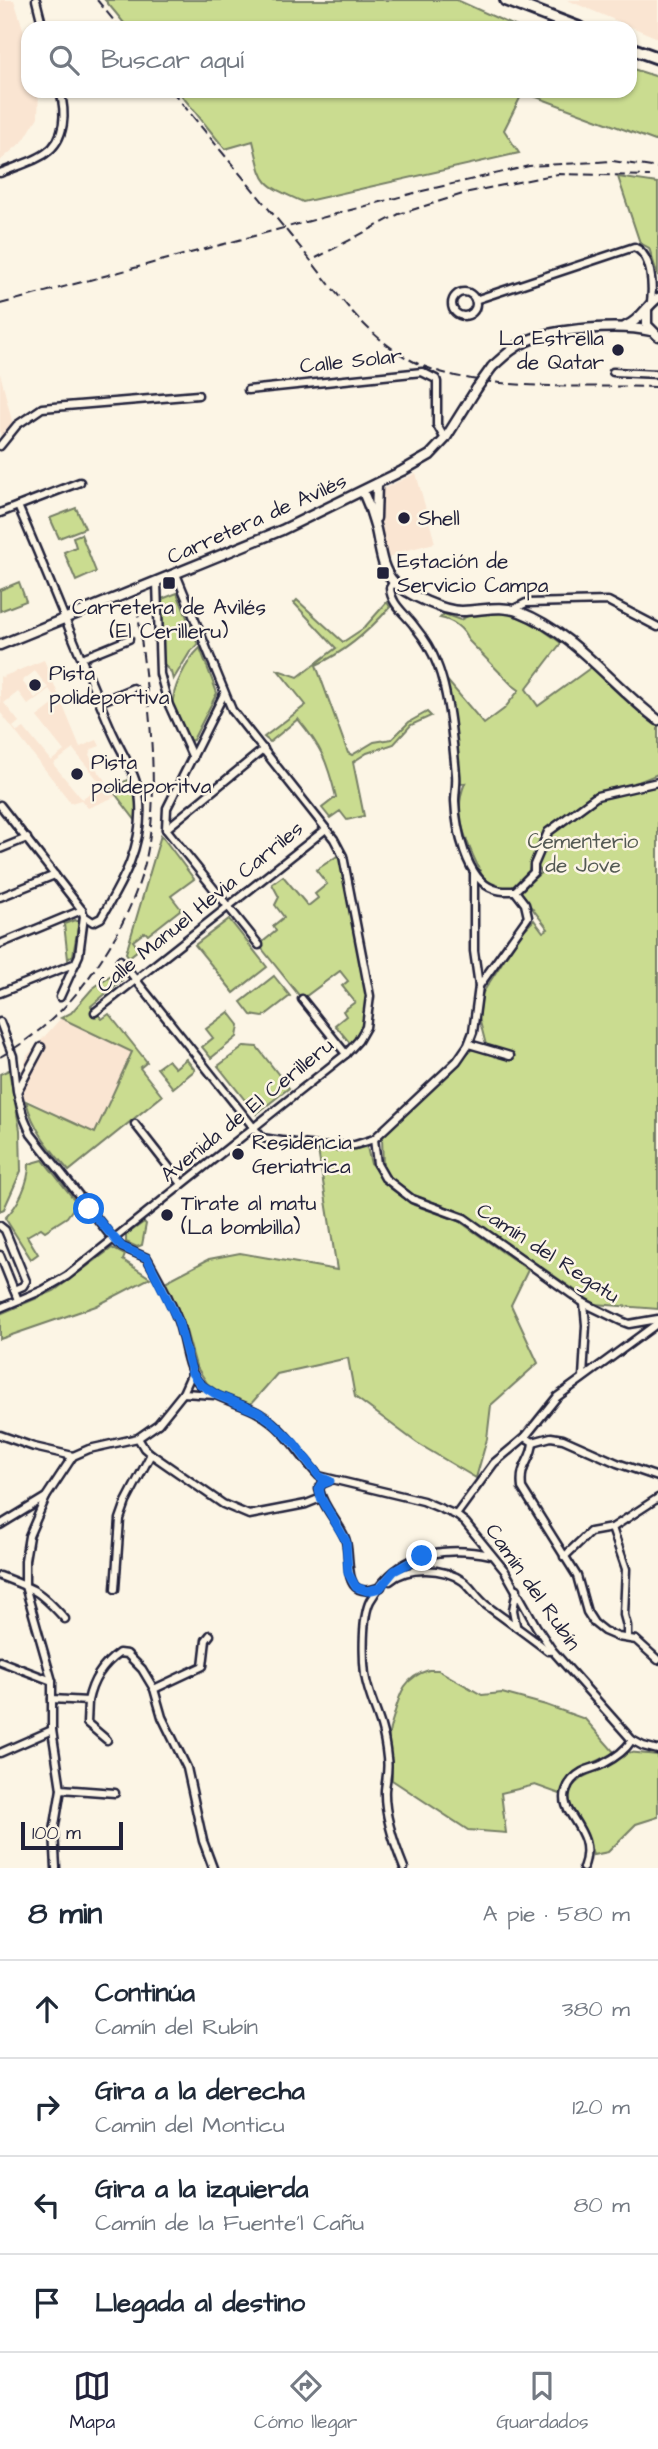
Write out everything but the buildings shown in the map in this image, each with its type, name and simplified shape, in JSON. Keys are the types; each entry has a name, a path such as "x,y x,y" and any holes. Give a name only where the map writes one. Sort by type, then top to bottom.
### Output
{"highway":[{"path":"506,0 561,21"},
{"path":"637,50 658,58"}],"street":[{"path":"36,0 41,21"},
{"path":"0,173 47,153 59,137 64,121 61,98"},
{"path":"475,300 628,248 639,249 658,285"},
{"path":"651,276 652,303 647,325 656,335"},
{"path":"624,327 632,324 652,303"},
{"name":"Carretera de Avilés","path":"0,645 282,530 363,492 430,455 445,439 492,368 519,345 545,335 624,327 656,335"},
{"name":"Calle Solar","path":"248,390 422,372 436,379 437,425 445,439"},
{"path":"613,372 658,374"},
{"path":"0,446 17,425 42,408 198,395"},
{"path":"0,513 80,482"},
{"path":"375,524 377,484"},
{"path":"363,492 375,524 384,563 394,582 447,609 462,611 490,608 521,612 576,646 658,720"},
{"path":"0,805 83,913 93,922 101,918 128,871 137,839 141,806 139,794 136,781 18,506"},
{"name":"Avenida de El Cerilleru","path":"0,1308 43,1290 67,1276 346,1054 366,1027 370,996 340,847 232,710 176,574"},
{"path":"120,960 262,1138 322,1147 355,1145 374,1139 457,1061 469,1044 473,1032 479,986 474,951 474,873 458,823 455,799 457,778 446,696 438,666 415,626 393,602 390,588 394,582"},
{"path":"153,583 162,681 168,703 193,758"},
{"path":"512,610 526,603 608,601 658,627"},
{"path":"82,659 129,639"},
{"path":"100,702 133,688"},
{"path":"224,694 167,808 166,829 259,945"},
{"path":"214,715 232,710"},
{"path":"166,829 264,749"},
{"path":"515,891 534,872 534,865 548,832 597,796 658,782"},
{"path":"167,808 174,816 181,817"},
{"name":"Calle Manuel Hevia Carriles","path":"95,1012 326,829"},
{"path":"0,849 27,838"},
{"path":"474,873 492,889 515,891 525,904 528,918 479,986"},
{"path":"0,897 55,875"},
{"path":"0,944 83,913"},
{"path":"60,997 76,963 83,913"},
{"path":"0,993 76,963"},
{"path":"302,999 346,1054"},
{"path":"0,1022 13,1056 17,1091 31,1134 113,1239 122,1247 147,1258 178,1321 192,1373 200,1384 217,1395 258,1412 270,1420 294,1443 319,1476 330,1481"},
{"path":"469,1044 510,1056"},
{"path":"17,1091 41,1047"},
{"path":"135,1124 183,1184"},
{"name":"Camín del Regatu","path":"374,1139 377,1164 385,1178 396,1188 430,1208 464,1218 584,1303 629,1324 658,1321"},
{"path":"0,1226 5,1230 26,1281 23,1286 14,1290"},
{"path":"0,1255 18,1300"},
{"path":"583,1377 586,1325 584,1303"},
{"path":"456,1515 494,1463 525,1437 557,1397 658,1321"},
{"path":"57,1868 54,1831 61,1789 52,1730 52,1681 25,1586 29,1536 46,1497 73,1456 89,1449 138,1438 148,1432 183,1394 192,1373"},
{"path":"183,1394 217,1395"},
{"path":"0,1435 34,1447 73,1456"},
{"path":"525,1437 533,1442 551,1437 563,1439 617,1463 658,1477"},
{"path":"138,1438 151,1454 223,1504 249,1515 306,1504 321,1498"},
{"path":"533,1442 533,1450 520,1474 522,1488 564,1558 578,1576 587,1612 594,1623 611,1634 636,1640 658,1660"},
{"path":"115,1589 120,1519 125,1502 151,1454"},
{"path":"330,1481 322,1484 319,1489 321,1498 346,1541 348,1573 356,1587 367,1591 380,1588 399,1574 413,1570 451,1576 463,1581 487,1606 548,1651 552,1650"},
{"name":"Camín del Rubín","path":"330,1481 414,1498 456,1515 485,1545 517,1589 552,1650 632,1740 658,1750"},
{"path":"0,1525 46,1497"},
{"path":"564,1558 590,1532 612,1528 658,1498"},
{"path":"612,1528 626,1569 624,1615 627,1637"},
{"path":"480,1553 485,1545"},
{"path":"404,1868 392,1835 385,1789 388,1762 381,1725 369,1695 365,1674 366,1615 369,1602 394,1571 422,1556 457,1549 492,1555"},
{"path":"0,1576 29,1586 46,1598 65,1619"},
{"path":"516,1625 513,1611 517,1589"},
{"path":"154,1689 203,1666 206,1640 210,1635"},
{"path":"107,1740 87,1723 88,1701 100,1670 119,1653 127,1654 154,1689 166,1728 187,1768 213,1868"},
{"path":"0,1661 52,1681"},
{"path":"52,1699 88,1701"},
{"path":"0,1753 52,1730"},
{"path":"583,1868 588,1854 586,1839 565,1806 563,1798 566,1789 576,1776 604,1764 622,1752 632,1740"},
{"path":"61,1789 115,1793"}],"shaded area":[{"path":"0,0 14,0 21,22 21,98 39,98 38,117 24,140 0,161"},
{"path":"567,0 658,0 658,38 637,29 637,21 617,21"},
{"path":"0,373 13,425 0,444"},
{"name":"Shell","path":"416,473 435,543 399,552 387,559 380,525 383,489"},
{"path":"44,660 80,747 97,740 100,746 92,749 89,754 94,766 117,796 88,808 81,800 71,803 0,712 0,676","holes":["35,671 48,688 35,698 22,681","49,689 58,701 37,717 64,751 51,761 24,728 17,732 13,727 19,722 4,703 18,692 28,705","73,749 101,784 82,799 53,764"]},
{"path":"61,1018 132,1052 95,1133 22,1097 20,1078 27,1056"}],"green space":[{"path":"105,0 457,0 504,21 122,21"},
{"path":"637,70 658,77 658,142 539,98 637,98"},
{"path":"184,98 520,98 504,130 519,153 303,202 266,181 259,167 253,141 225,149"},
{"path":"618,177 658,183 658,276 649,248 640,243"},
{"path":"76,508 85,528 59,538 50,518"},
{"path":"81,534 96,572 76,581 64,552 76,547 73,537"},
{"path":"19,582 26,601 0,611 0,590"},
{"path":"177,593 198,645 190,652 173,680 171,672 163,664 162,599"},
{"path":"297,600 343,642 364,628 387,602 390,607 356,640 316,665 348,753 352,755 374,742 392,739 409,722 427,712 431,716 411,725 394,744 367,753 353,762 364,816 347,820 340,811 330,818 322,808 336,797 333,785 318,747 298,719 270,742 264,737 306,705 278,670 298,677 336,648 294,603"},
{"path":"491,611 519,617 561,643 526,689 538,706 593,666 658,726 658,774 636,783 599,791 550,826 533,857 528,874 514,888 507,889 484,880 464,833 460,808 465,783 461,784 446,679 484,724 504,709 519,690 468,640 461,628 440,618 444,614 460,620 472,614"},
{"path":"200,648 217,693 193,740 190,741 176,715 173,699 181,676"},
{"path":"131,779 137,804 136,821 110,787"},
{"name":"Cementerio de Jove","path":"658,786 658,1309 595,1304 455,1210 413,1195 389,1179 383,1169 382,1137 471,1050 487,1049 479,1018 482,994 521,933 534,920 543,932 548,929 519,891 542,872 536,866 551,833 600,798"},
{"path":"161,835 194,879 171,896 181,909 148,935 145,932 133,941 139,949 129,957 126,953"},
{"path":"342,853 370,996 366,1027 353,1047 335,1025 346,1016 343,1011 355,1002 342,986 348,981 340,971 302,999 259,945 276,931 273,926 284,917 275,905 279,897 272,884 283,876 308,906 318,898 315,894 327,884 316,870"},
{"path":"229,919 267,967 234,993 195,945"},
{"path":"75,920 79,922 73,955 68,959 64,924"},
{"path":"115,972 122,980 91,1006 102,1019 109,1014 147,1062 140,1068 162,1096 69,1171 38,1130 26,1101 95,1133 132,1052 61,1018 71,1013 92,989"},
{"path":"274,976 290,996 263,1017 251,1015 241,1002"},
{"path":"229,1012 239,1025 237,1037 211,1058 202,1047 213,1038 206,1029"},
{"path":"245,1046 257,1047 289,1088 256,1114 218,1066"},
{"path":"186,1059 195,1070 173,1088 157,1068 168,1060 175,1068"},
{"path":"9,1070 20,1130 21,1171 4,1209 0,1211 0,1074"},
{"path":"367,1147 371,1164 390,1188 414,1205 459,1221 528,1270 511,1305 538,1363 491,1405 487,1439 476,1478 417,1443 355,1397 348,1358 277,1374 250,1405 222,1394 207,1383 196,1366 183,1320 165,1282 209,1259 240,1253 337,1270 318,1150"},
{"path":"43,1160 80,1207 75,1206 67,1217 45,1231 41,1228 27,1236 38,1254 31,1259 5,1218 22,1193 29,1164"},
{"path":"144,1222 146,1224 142,1245 137,1247 126,1242 126,1235"},
{"path":"112,1248 125,1255 123,1260 150,1278 96,1306 0,1339 0,1314 54,1291"},
{"path":"429,1670 438,1670 482,1695 502,1693 585,1719 614,1752 577,1772 560,1794 535,1785 501,1793 506,1833 468,1830 392,1780 389,1733 399,1699 409,1681"},
{"path":"627,1752 658,1755 658,1817 636,1824 608,1852 593,1855 586,1832 570,1804 571,1787 583,1777 610,1765"}],"railway":[{"path":"97,0 114,21"},
{"path":"178,98 352,312 388,346 409,359 431,369 485,381 543,386 658,387"},
{"path":"0,304 418,192 529,166 613,161 658,168"},
{"path":"316,258 399,214 469,192 558,174 650,176"},
{"path":"0,1057 41,1029 87,981 124,919 144,867 150,837 153,771 137,603"}],"place":[{"name":"La Estrella de Qatar","path":"618,350"},
{"name":"Shell","path":"404,518"},
{"name":"Estación de Servicio Campa","path":"383,573"},
{"name":"Carretera de Avilés (El Cerilleru)","path":"169,583"},
{"name":"Pista polideportiva","path":"35,685"},
{"name":"Pista polideporitva","path":"77,774"},
{"name":"Residencia Geriatrica","path":"238,1154"},
{"name":"Tirate al matu (La bombilla)","path":"167,1215"}],"route":[{"path":"89,1209 122,1247 147,1258 178,1321 192,1373 200,1384 270,1420 294,1443 310,1467 319,1476 330,1481 322,1484 319,1489 321,1498 346,1541 348,1573 356,1587 367,1591 380,1588 394,1571 422,1556"}]}
